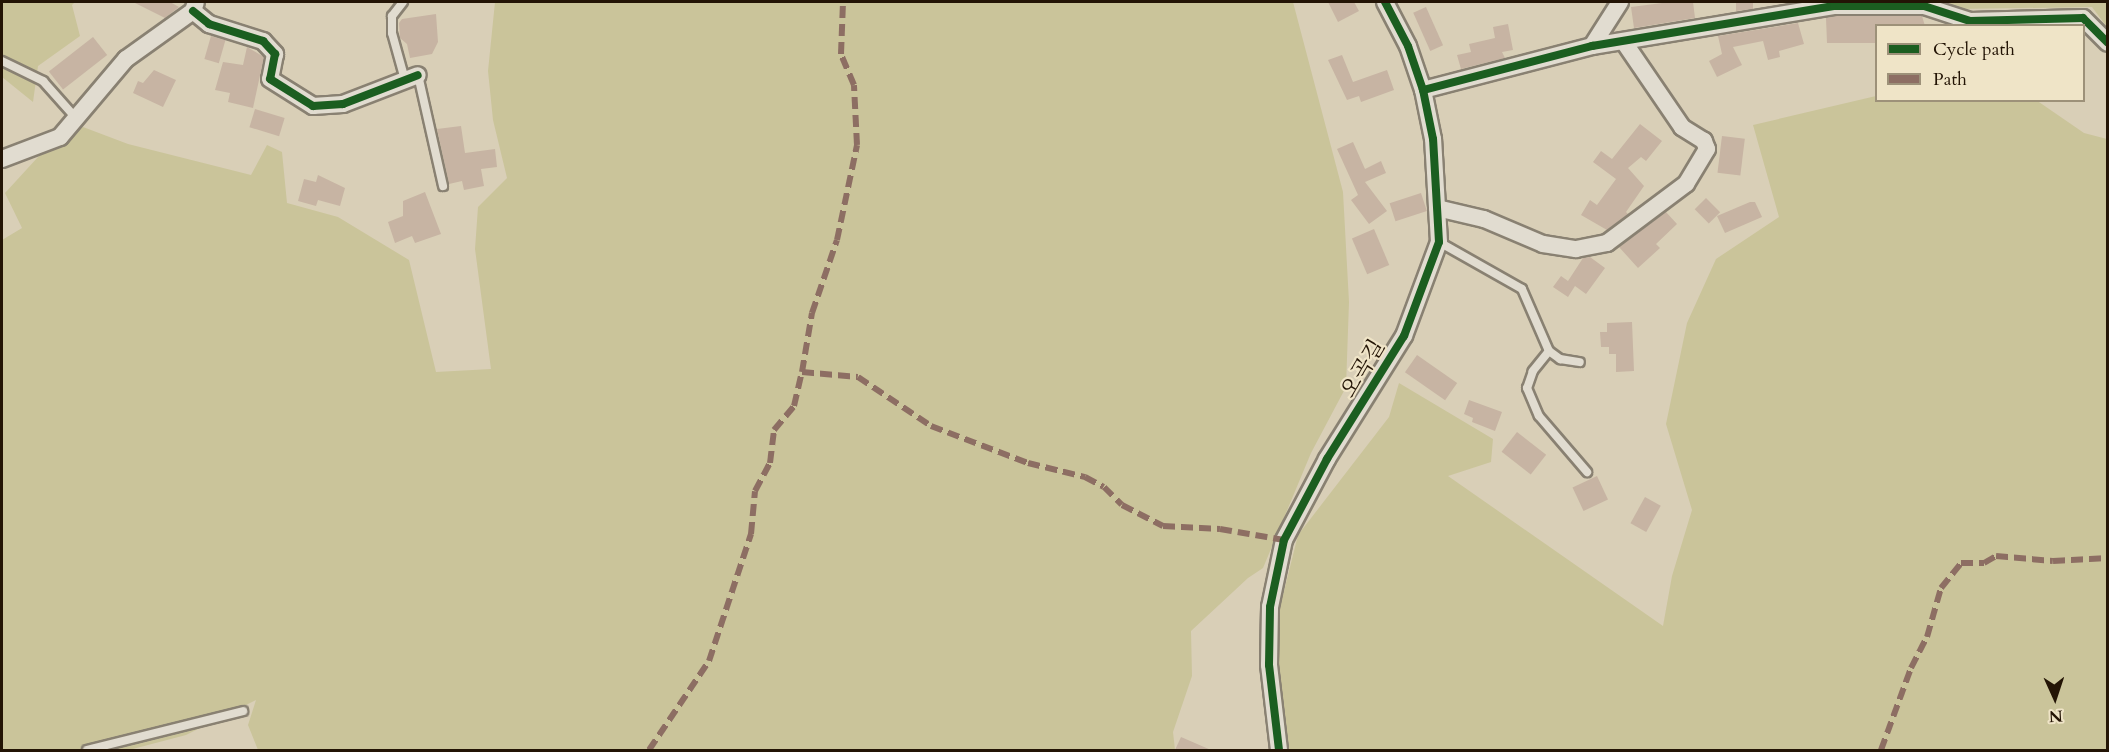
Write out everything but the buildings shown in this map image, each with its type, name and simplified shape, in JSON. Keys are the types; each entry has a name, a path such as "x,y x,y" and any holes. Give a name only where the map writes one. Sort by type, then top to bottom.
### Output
{"street":[{"name":"오곡길","path":"1279,750 1269,665 1269,630 1270,607 1284,540 1327,459 1404,336 1439,242 1433,139 1423,90 1408,46 1385,2"},
{"path":"1592,46 1620,2"},
{"path":"1423,90 1592,46 1834,6 1885,3 1924,6 1970,21 2083,18 2108,43"},
{"path":"2,159 60,137 126,59 194,6 209,24 264,41 275,54 270,79 314,106 343,104 412,77"},
{"path":"1437,208 1484,219 1544,244 1576,249 1607,243 1686,184 1707,149 1704,141 1682,127 1624,42"}],"lane":[{"path":"403,2 392,16 392,33 412,77 443,186"},
{"path":"2,61 42,81 76,118"},
{"path":"1439,242 1522,289 1549,351 1560,359 1580,362"},
{"path":"1549,351 1533,371 1527,388 1539,416 1587,472"},
{"path":"87,750 243,711"}],"shaded area":[{"path":"2,2 75,2 72,5 80,36 38,66 33,102 2,77"},
{"path":"495,2 1293,2 1343,192 1349,302 1346,387 1311,453 1263,568 1248,578 1191,631 1192,676 1173,732 1175,750 258,750 248,725 256,700 186,735 129,750 2,750 2,240 22,228 5,193 38,157 83,127 128,144 251,175 267,145 282,152 287,203 338,217 409,260 436,372 491,369 475,249 478,207 507,178 493,120 488,71"},
{"path":"1948,2 2107,2 2107,27 2092,7 1957,9"},
{"path":"1875,96 1875,102 2039,102 2084,133 2107,139 2107,750 1285,750 1279,678 1279,611 1298,535 1389,417 1399,383 1493,439 1491,462 1448,476 1663,626 1672,576 1692,510 1666,424 1687,323 1716,259 1779,217 1753,125"}],"marked path":[{"path":"802,372 812,313 837,240 857,145 854,85 841,54 843,2"},
{"path":"649,750 709,661 751,534 755,491 770,463 774,430 794,406 802,372 858,377 931,426 1028,463 1085,477 1104,487 1122,505 1163,526 1220,529 1284,540"},
{"path":"1881,750 1911,668 1927,637 1941,588 1961,563 1984,563 1996,556 2053,561 2108,558"}],"cycle path":[{"path":"1279,750 1269,665 1270,607 1284,540 1327,459 1404,336 1439,242 1433,139 1423,90 1408,46 1385,2"},
{"path":"1423,90 1592,46 1834,6 1924,6 1970,21 2083,18 2108,43"},
{"path":"193,11 209,24 263,41 275,54 270,79 313,106 343,104 418,75"}]}
